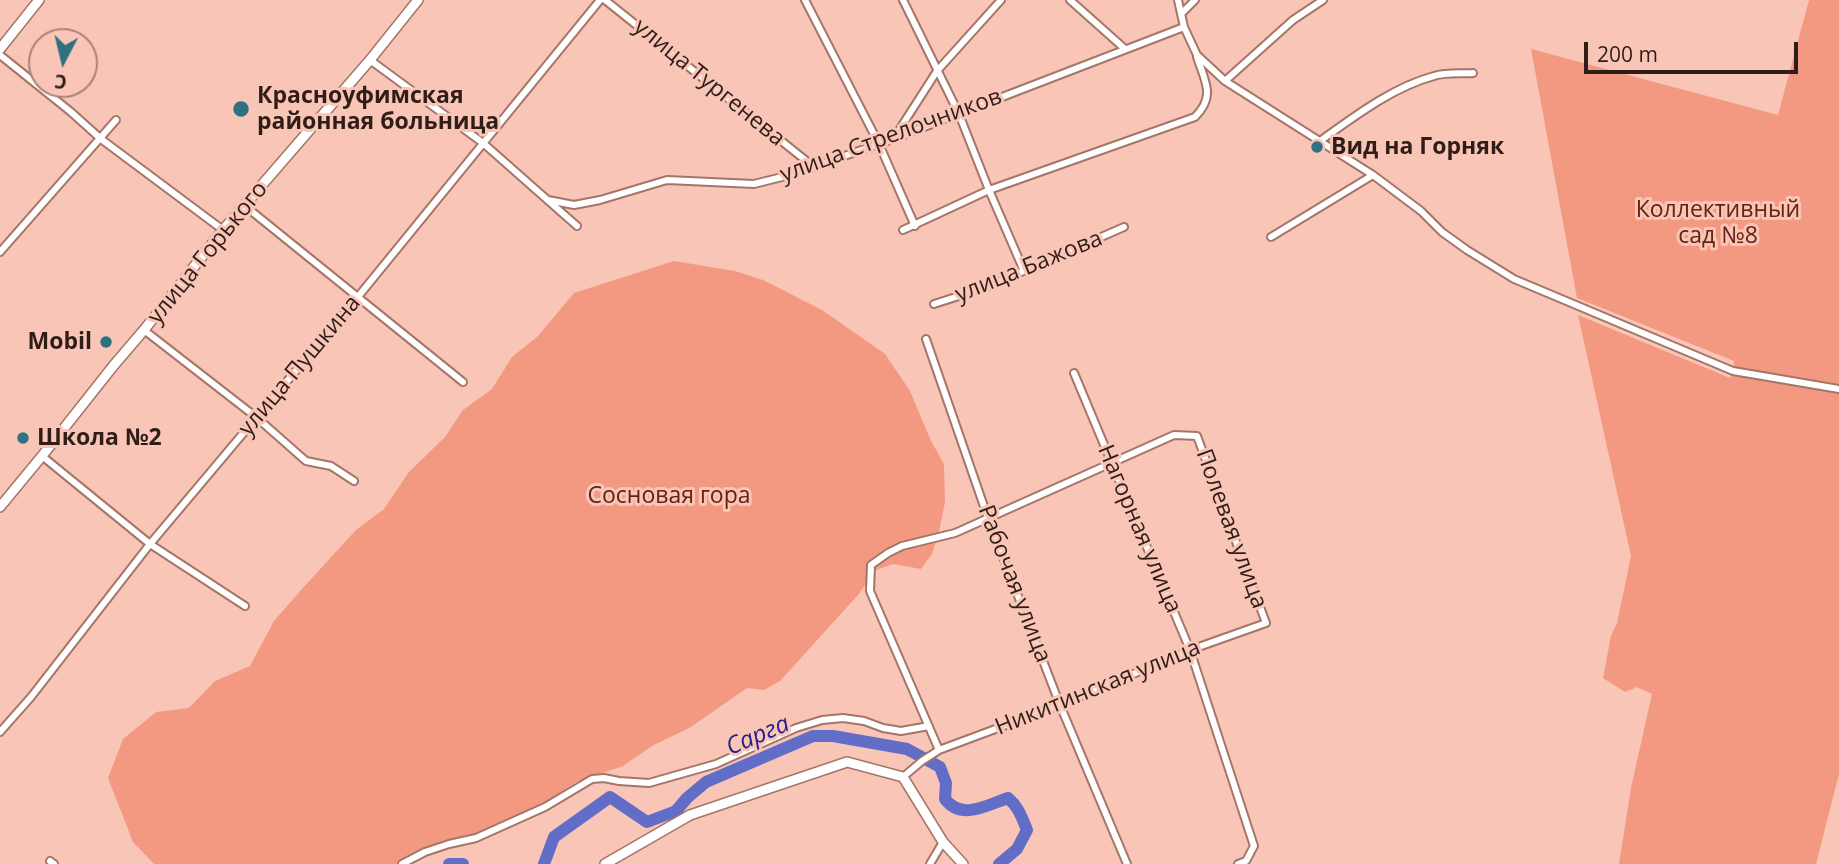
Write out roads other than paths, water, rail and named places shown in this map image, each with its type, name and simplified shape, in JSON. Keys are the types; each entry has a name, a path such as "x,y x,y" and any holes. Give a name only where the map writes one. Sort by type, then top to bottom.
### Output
{"street":[{"path":"0,49 39,0"},
{"name":"улица Горького","path":"0,507 223,230 418,0"},
{"name":"улица Пушкина","path":"0,732 31,697 150,544 602,0"},
{"name":"улица Тургенева","path":"602,0 814,167"},
{"path":"805,0 879,144 915,226"},
{"path":"903,0 959,114 1024,271"},
{"path":"892,139 937,71 1001,0"},
{"path":"1070,0 1125,49"},
{"path":"903,230 989,190 1195,117 1203,109 1208,91 1197,55 1184,27 1178,0"},
{"path":"1182,13 1195,0"},
{"path":"1225,81 1293,20 1323,0"},
{"name":"улица Стрелочников","path":"548,200 574,205 667,180 754,184 790,175 959,114 1184,27"},
{"path":"0,55 101,139 223,230"},
{"path":"1197,55 1225,81 1373,175 1422,211 1442,232 1514,279 1733,371 1839,389"},
{"path":"369,60 483,143 577,226"},
{"path":"1320,141 1371,106 1408,86 1436,75 1473,73"},
{"path":"0,252 116,120"},
{"path":"1271,237 1373,175"},
{"path":"245,206 463,382"},
{"name":"улица Бажова","path":"934,304 987,287 1124,227"},
{"path":"144,330 256,417 306,461 331,466 354,481"},
{"name":"Рабочая улица","path":"926,339 988,517 1060,705 1127,864"},
{"name":"Нагорная улица","path":"1074,373 1190,650 1254,846 1246,861 1238,864"},
{"name":"Полевая улица","path":"1112,463 1174,435 1197,436 1266,623"},
{"path":"43,456 150,544 245,606"},
{"path":"939,750 870,592 871,565 902,547 955,533 1112,463"},
{"name":"Никитинская улица","path":"903,777 939,750 1060,705 1190,650 1266,623"},
{"path":"402,864 425,852 477,838 545,807 592,779 649,783 716,764 796,728 822,720 864,720 883,728 901,731 929,726"},
{"path":"605,864 690,815 847,762 903,777 943,842 963,864"},
{"path":"930,864 943,842"}],"waterway":[{"name":"Сарга","path":"544,864 554,837 610,797 647,822 676,811 706,782 813,736 833,736 907,749 940,767 946,783 945,799 959,809 975,809 1008,798 1018,809 1027,830 1017,849 999,864"},
{"name":"Сарга","path":"449,864 463,864"}],"place":[{"name":"Красноуфимская районная больница","path":"241,109"},
{"name":"Вид на Горняк","path":"1317,147"},
{"name":"Mobil","path":"106,342"},
{"name":"Школа №2","path":"23,438"}],"park label":[{"name":"Коллективный сад №8","path":"1718,223"},
{"name":"Сосновая гора","path":"669,496"}]}
